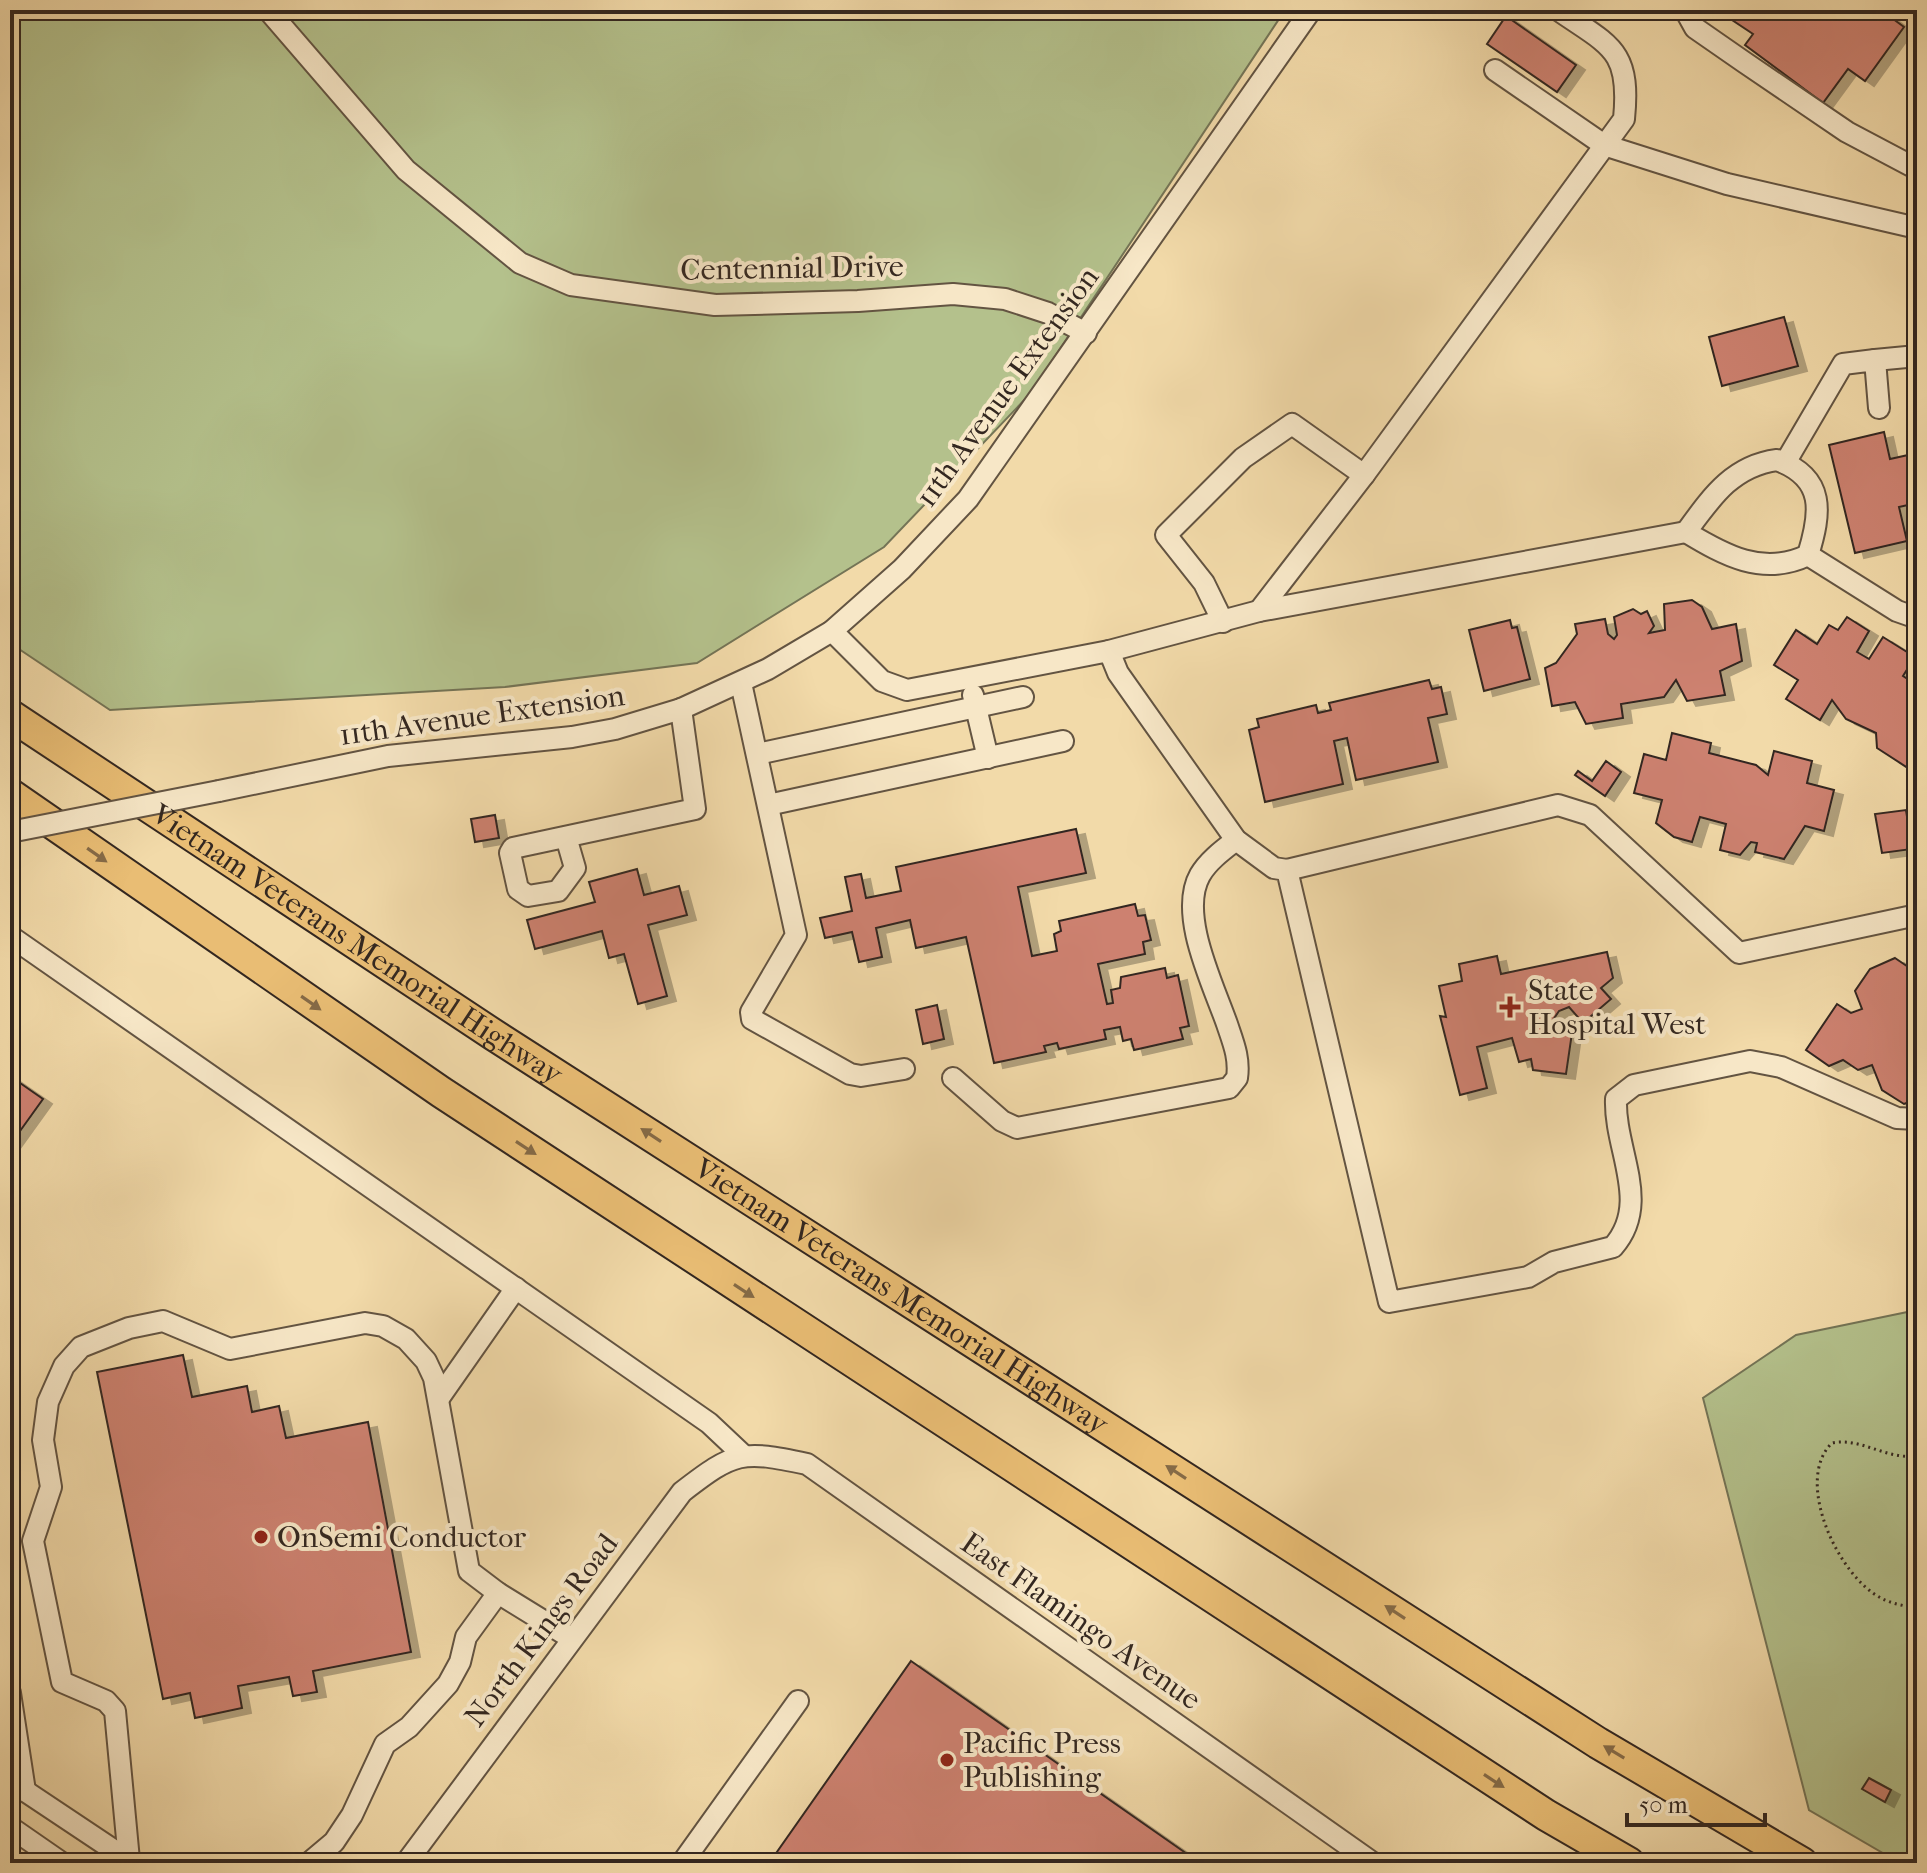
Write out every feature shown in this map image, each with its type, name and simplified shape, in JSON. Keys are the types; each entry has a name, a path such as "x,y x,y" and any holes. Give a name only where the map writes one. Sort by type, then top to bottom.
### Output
{"highway":[{"name":"Vietnam Veterans Memorial Highway","path":"10,715 494,1035 1572,1726 1802,1863"},
{"path":"10,794 441,1092 1546,1815 1629,1863"}],"street":[{"name":"Centennial Drive","path":"268,10 406,170 520,263 571,285 715,305 966,295 1005,299 1048,313 1086,333"},
{"name":"11th Avenue Extension","path":"10,832 388,756 586,734 681,709 741,683 832,631 902,569 968,499 1311,10"},
{"path":"1259,611 1364,475 1624,119 1627,78 1616,55 1602,40 1558,10"},
{"path":"1685,10 1695,28 1744,62 1847,132 1917,169"},
{"path":"1495,70 1604,145 1727,184 1917,228"},
{"path":"1785,463 1843,364 1917,356"},
{"path":"1875,360 1879,408"},
{"path":"1223,622 1204,583 1166,535 1243,458 1292,424 1364,475"},
{"path":"832,631 882,681 894,688 920,689 1109,651 1259,611 1686,532 1743,562 1767,565 1794,562 1808,555 1818,524 1818,501 1808,481 1793,466 1777,460 1757,462 1734,474 1686,532"},
{"path":"1808,555 1897,611 1917,618"},
{"path":"1109,651 1118,673 1236,840 1274,868 1287,870 1558,805 1590,815 1739,953 1917,915"},
{"path":"969,679 988,758"},
{"path":"741,683 796,935 751,1012 752,1019 850,1074 861,1076 904,1069"},
{"path":"757,754 1023,697"},
{"path":"566,837 695,809 681,709"},
{"path":"768,805 1063,741"},
{"path":"953,1078 1002,1121 1017,1128 1229,1088 1237,1078 1237,1054 1201,950 1192,906 1202,871 1236,840"},
{"path":"1287,870 1389,1302 1528,1277 1554,1262 1613,1247 1629,1224 1632,1201 1616,1099 1634,1085 1750,1061 1781,1067 1897,1118 1917,1119"},
{"path":"10,936 709,1423 743,1455"},
{"path":"439,1398 516,1288"},
{"path":"131,1862 117,1718 106,1701 62,1682 33,1541 51,1487 43,1440 48,1402 64,1366 81,1347 100,1337 163,1321 230,1349 365,1323 395,1332 415,1347 426,1361 439,1398 469,1571 498,1593 571,1638"},
{"name":"North Kings Road","path":"406,1863 682,1492 722,1461 743,1455"},
{"name":"East Flamingo Avenue","path":"743,1455 807,1464 1373,1863"},
{"path":"309,1863 334,1842 352,1815 385,1744 409,1727 448,1684 460,1662 466,1637 498,1593"},
{"path":"10,1693 17,1786 131,1862"},
{"path":"682,1863 798,1701"},
{"path":"10,1827 62,1863"}],"path":[{"path":"1917,1456 1886,1455 1854,1441 1832,1443 1819,1461 1817,1480 1825,1525 1849,1568 1881,1598 1917,1608"}],"green space":[{"path":"10,10 1285,10 1030,394 884,547 697,663 505,687 110,710 10,643"},
{"path":"1917,1310 1917,1863 1900,1863 1809,1810 1703,1398 1796,1335"}],"building":[{"path":"1739,10 1881,10 1904,27 1865,81 1848,69 1823,103 1745,45 1753,34 1732,20"},
{"path":"1506,16 1576,65 1557,92 1487,44"},
{"path":"1784,317 1798,366 1722,386 1709,337"},
{"path":"1884,432 1890,459 1917,453 1917,503 1899,507 1907,541 1855,553 1829,445"},
{"path":"1692,600 1702,607 1712,629 1736,624 1742,661 1720,671 1725,695 1687,701 1676,680 1664,697 1621,704 1623,718 1586,724 1575,702 1552,706 1545,668 1556,663 1577,634 1575,624 1605,619 1608,634 1614,639 1617,635 1614,617 1633,609 1641,614 1647,611 1654,626 1649,633 1665,630 1664,604"},
{"path":"1847,617 1869,631 1857,652 1869,659 1883,637 1915,657 1903,676 1912,682 1917,675 1917,761 1911,770 1877,748 1876,733 1846,719 1832,700 1820,720 1786,699 1798,680 1774,665 1796,630 1817,644 1829,625 1838,630"},
{"path":"1510,620 1512,628 1517,627 1530,679 1484,691 1469,630"},
{"path":"1429,680 1432,689 1441,687 1447,714 1428,718 1438,762 1356,780 1347,738 1334,741 1343,784 1265,802 1249,730 1259,727 1257,719 1316,705 1318,713 1331,710 1329,703"},
{"path":"1672,733 1711,743 1709,753 1756,765 1768,775 1774,751 1812,761 1807,783 1834,790 1824,831 1805,826 1784,859 1755,852 1757,843 1751,842 1740,855 1720,850 1726,824 1700,817 1692,842 1674,837 1656,823 1662,800 1634,793 1644,754 1666,760"},
{"path":"1606,761 1621,772 1605,796 1575,775 1578,771 1592,781"},
{"path":"1906,810 1912,849 1882,853 1875,814"},
{"path":"495,815 499,838 475,842 471,819"},
{"path":"1076,829 1086,873 1018,887 1032,956 1057,951 1054,934 1061,931 1059,921 1135,904 1138,916 1145,915 1151,940 1143,942 1145,954 1098,964 1107,1004 1113,1003 1111,990 1120,988 1121,977 1165,968 1167,978 1178,975 1189,1026 1180,1028 1183,1039 1134,1050 1131,1039 1123,1041 1120,1027 1104,1030 1106,1039 1059,1049 1057,1043 1044,1046 1046,1052 994,1063 966,937 916,948 910,920 876,928 882,957 859,962 852,932 825,938 820,918 852,911 845,877 861,874 866,898 901,891 896,867"},
{"path":"637,869 644,895 679,886 687,915 648,925 667,996 638,1004 624,954 609,958 602,931 535,949 527,920 595,902 589,882"},
{"path":"1607,952 1613,978 1601,988 1611,999 1583,1023 1569,1007 1559,1011 1553,1020 1554,1031 1572,1033 1566,1074 1533,1070 1531,1059 1519,1062 1512,1038 1477,1047 1487,1088 1460,1095 1440,1016 1446,1017 1439,986 1462,981 1459,964 1497,956 1501,974"},
{"path":"1895,958 1917,973 1917,1099 1904,1104 1882,1090 1872,1065 1858,1070 1843,1060 1829,1066 1806,1050 1837,1004 1851,1013 1862,1009 1855,991 1870,969"},
{"path":"937,1005 944,1039 923,1044 916,1010"},
{"path":"10,1076 43,1099 10,1145"},
{"name":"OnSemi Conductor","path":"183,1355 192,1397 247,1386 252,1412 279,1406 286,1438 368,1422 411,1652 313,1671 317,1692 293,1696 289,1677 238,1686 242,1708 195,1718 190,1693 163,1699 97,1372"},
{"name":"Pacific Press Publishing","path":"911,1661 1200,1863 778,1863 772,1859"},
{"path":"1869,1778 1891,1790 1885,1802 1862,1789"}],"place":[{"name":"State Hospital West","path":"1510,1007"},
{"name":"OnSemi Conductor","path":"261,1537"},
{"name":"Pacific Press Publishing","path":"947,1760"}]}
